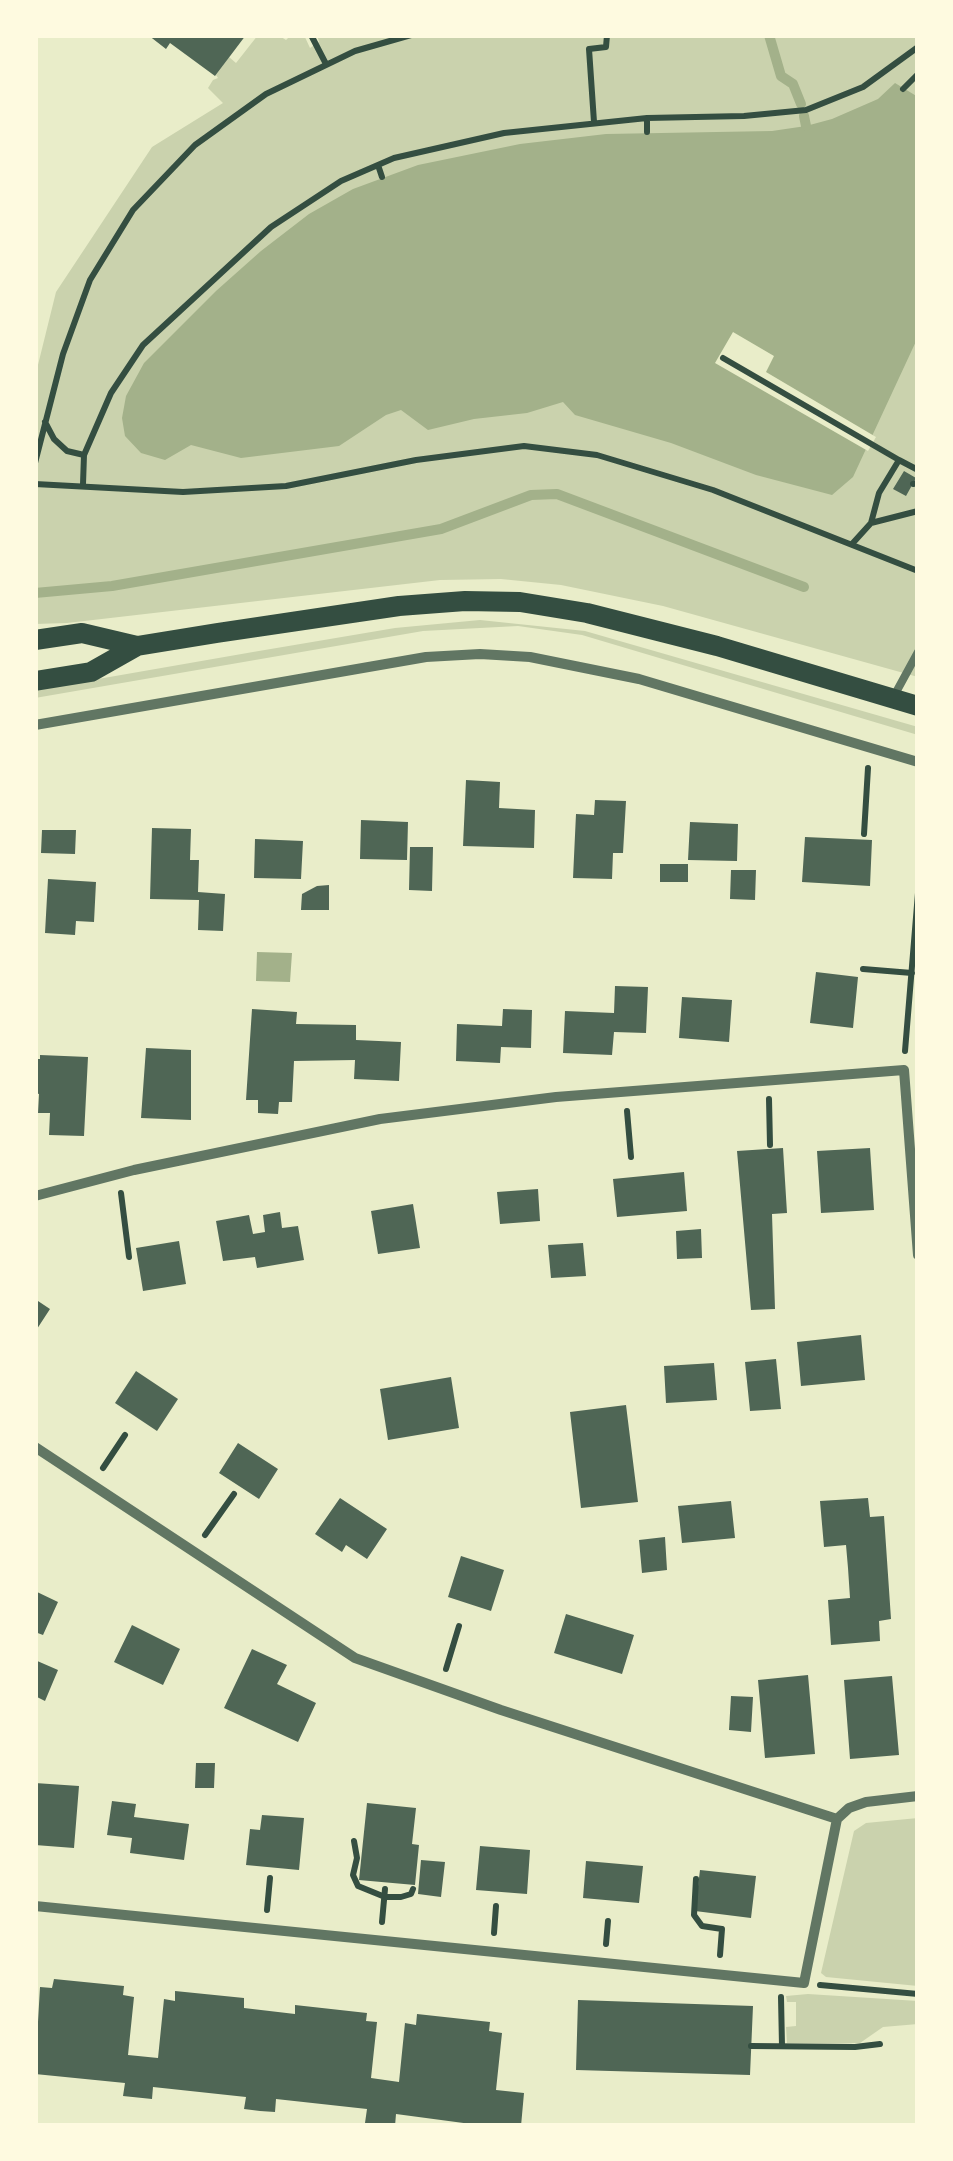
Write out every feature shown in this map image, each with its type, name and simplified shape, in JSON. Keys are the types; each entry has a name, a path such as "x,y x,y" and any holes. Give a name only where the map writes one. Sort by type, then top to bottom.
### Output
{"main road":[{"path":"35,681 91,672 137,646 399,606 520,602 587,613 717,646 918,706"},
{"path":"35,640 82,633 137,646"}],"street":[{"path":"35,725 426,657 480,654 530,657 639,680 918,762"},
{"path":"35,1196 134,1170 380,1119 556,1097 904,1070 918,1255"},
{"path":"35,1447 355,1658 465,1698 837,1819"},
{"path":"35,1906 804,1983 837,1819 849,1808 866,1802 918,1796"}],"lane":[{"path":"892,698 918,652"}],"path":[{"path":"310,35 326,64"},
{"path":"35,463 63,354 90,280 133,210 195,145 266,94 356,51 411,35"},
{"path":"594,122 588,49 606,47 607,35"},
{"path":"84,484 84,455 125,369 177,311 271,227 342,180 427,149 504,133 594,122 806,110 863,87 918,48"},
{"path":"904,89 918,74"},
{"path":"647,118 648,132"},
{"path":"378,165 382,177"},
{"path":"723,358 918,470"},
{"path":"45,421 67,451 84,455"},
{"path":"35,484 183,492 286,486 416,460 524,446 597,455 713,490 918,571"},
{"path":"852,544 870,523 879,493 898,460"},
{"path":"870,523 918,511"},
{"path":"864,834 869,747"},
{"path":"904,1070 918,893"},
{"path":"862,969 912,973"},
{"path":"768,1098 770,1145"},
{"path":"627,1110 632,1157"},
{"path":"120,1192 129,1257"},
{"path":"104,1468 124,1435"},
{"path":"205,1536 234,1494"},
{"path":"446,1669 460,1626"},
{"path":"354,1840 354,1882 401,1897 410,1894 412,1888"},
{"path":"267,1911 270,1878"},
{"path":"696,1878 694,1915 702,1926 722,1929 720,1956"},
{"path":"382,1923 385,1893"},
{"path":"494,1934 496,1906"},
{"path":"606,1946 608,1921"},
{"path":"780,1980 782,2046"},
{"path":"804,1983 918,1994"},
{"path":"751,2046 880,2044"}],"shaded area":[{"path":"258,35 278,35 286,40 291,35 304,35 310,48 319,42 317,35 918,35 918,677 663,606 561,585 501,579 440,580 35,624 35,377 56,292 152,147 223,103 208,88 229,57 236,63"},
{"path":"895,83 918,97 918,337 853,477 832,495 756,475 671,443 575,415 563,402 527,413 474,419 428,430 401,410 386,415 339,446 241,458 191,445 165,460 141,453 125,436 122,418 126,396 144,363 261,251 309,214 353,189 418,165 520,144 606,134 772,131 806,126 878,99"},
{"path":"480,620 585,631 918,727 918,735 582,635 518,626 423,631 35,698 35,690 395,628"},
{"path":"257,952 292,953 290,982 256,981"},
{"path":"918,1818 918,1986 826,1977 821,1973 854,1831 866,1823"},
{"path":"786,1996 918,2001 918,2024 883,2027 860,2043 787,2043 786,2027 796,2026 796,2002 787,2002"}],"pier":[{"path":"733,332 774,356 766,372 876,437 868,451 715,363"}],"building":[{"path":"148,35 246,35 215,76 170,43 166,49"},
{"path":"904,471 916,478 906,496 893,489"},
{"path":"466,780 500,782 499,808 535,810 534,848 463,846"},
{"path":"595,800 626,801 623,853 613,853 612,879 573,878 576,814 594,815"},
{"path":"361,820 408,822 407,860 360,859"},
{"path":"690,822 738,824 737,861 688,860"},
{"path":"152,828 191,829 190,860 199,860 198,892 225,894 223,931 198,930 199,900 150,899"},
{"path":"42,830 76,830 75,854 41,853"},
{"path":"805,837 872,840 870,886 802,882"},
{"path":"255,839 303,841 301,879 254,878"},
{"path":"410,847 433,847 432,891 409,890"},
{"path":"660,864 688,864 688,882 660,882"},
{"path":"731,870 756,870 755,900 730,899"},
{"path":"48,879 96,882 94,922 76,921 75,935 45,933"},
{"path":"329,885 329,910 301,910 302,894"},
{"path":"816,972 858,977 853,1028 810,1023"},
{"path":"615,986 648,987 646,1033 614,1032 612,1055 563,1053 565,1011 614,1013"},
{"path":"682,997 732,1000 729,1042 679,1038"},
{"path":"252,1009 297,1012 296,1024 356,1025 356,1040 401,1042 399,1081 354,1079 355,1060 294,1061 292,1102 279,1102 278,1114 258,1113 258,1100 246,1100"},
{"path":"503,1009 532,1010 531,1048 501,1047 500,1063 456,1061 457,1024 502,1026"},
{"path":"146,1048 191,1050 191,1120 141,1118"},
{"path":"40,1055 88,1057 84,1136 49,1135 50,1113 38,1113 39,1094 35,1093 35,1059 40,1059"},
{"path":"783,1148 787,1213 772,1214 775,1309 751,1310 737,1151"},
{"path":"870,1148 874,1210 821,1213 817,1151"},
{"path":"684,1172 687,1211 617,1217 613,1179"},
{"path":"538,1189 540,1221 500,1224 497,1192"},
{"path":"413,1204 420,1248 378,1254 371,1211"},
{"path":"280,1212 282,1228 298,1226 304,1260 257,1268 255,1257 223,1261 216,1221 249,1215 253,1234 265,1232 263,1215"},
{"path":"701,1229 702,1258 677,1259 676,1231"},
{"path":"179,1241 186,1284 143,1291 136,1248"},
{"path":"583,1243 586,1276 551,1278 548,1245"},
{"path":"35,1299 50,1309 35,1332"},
{"path":"861,1335 865,1380 801,1386 797,1342"},
{"path":"776,1359 781,1409 750,1411 745,1362"},
{"path":"714,1363 717,1400 666,1403 664,1366"},
{"path":"136,1371 178,1399 157,1431 115,1403"},
{"path":"451,1377 459,1428 388,1440 380,1389"},
{"path":"626,1405 638,1502 581,1508 570,1412"},
{"path":"238,1443 278,1469 259,1499 219,1473"},
{"path":"340,1498 387,1529 367,1559 346,1545 342,1552 315,1534"},
{"path":"868,1498 870,1517 884,1516 891,1619 879,1621 880,1641 831,1645 828,1600 850,1598 848,1568 846,1545 824,1547 820,1501"},
{"path":"731,1501 735,1538 682,1543 678,1506"},
{"path":"665,1537 667,1570 642,1573 639,1540"},
{"path":"461,1556 504,1570 491,1611 448,1597"},
{"path":"35,1591 58,1602 43,1635 35,1632"},
{"path":"566,1614 634,1635 622,1674 554,1653"},
{"path":"132,1625 180,1649 163,1685 114,1662"},
{"path":"252,1649 287,1665 277,1684 316,1703 298,1742 224,1708"},
{"path":"35,1660 58,1670 45,1701 35,1696"},
{"path":"808,1675 815,1754 765,1758 758,1680"},
{"path":"892,1676 899,1755 850,1759 844,1680"},
{"path":"731,1696 753,1697 751,1732 729,1730"},
{"path":"196,1763 215,1763 214,1788 195,1788"},
{"path":"35,1783 79,1786 74,1848 35,1845"},
{"path":"112,1801 136,1804 134,1817 189,1824 184,1860 130,1853 132,1838 107,1835"},
{"path":"367,1803 416,1808 412,1844 419,1845 415,1885 359,1880"},
{"path":"262,1815 304,1818 299,1870 246,1865 250,1829 260,1830"},
{"path":"480,1846 530,1850 527,1894 476,1890"},
{"path":"421,1860 445,1862 441,1897 418,1894"},
{"path":"586,1861 643,1866 639,1903 583,1898"},
{"path":"700,1870 756,1876 751,1918 695,1911"},
{"path":"54,1979 124,1986 123,1995 134,1997 128,2055 158,2058 164,1999 175,2001 175,1991 244,1998 244,2008 295,2014 295,2005 367,2013 366,2021 377,2022 371,2078 399,2082 405,2023 416,2025 417,2014 490,2022 489,2031 502,2033 496,2090 524,2093 521,2126 486,2126 396,2114 395,2126 380,2125 365,2123 367,2109 276,2099 275,2112 260,2111 244,2109 246,2097 153,2087 152,2099 123,2096 125,2083 35,2074 40,1987 52,1988"},
{"path":"578,2000 753,2006 750,2075 576,2070"}],"waterway":[{"path":"769,35 781,76 793,84 801,104"},
{"path":"804,116 806,126"},
{"path":"35,593 112,586 441,529 531,495 557,494 804,587"}]}
